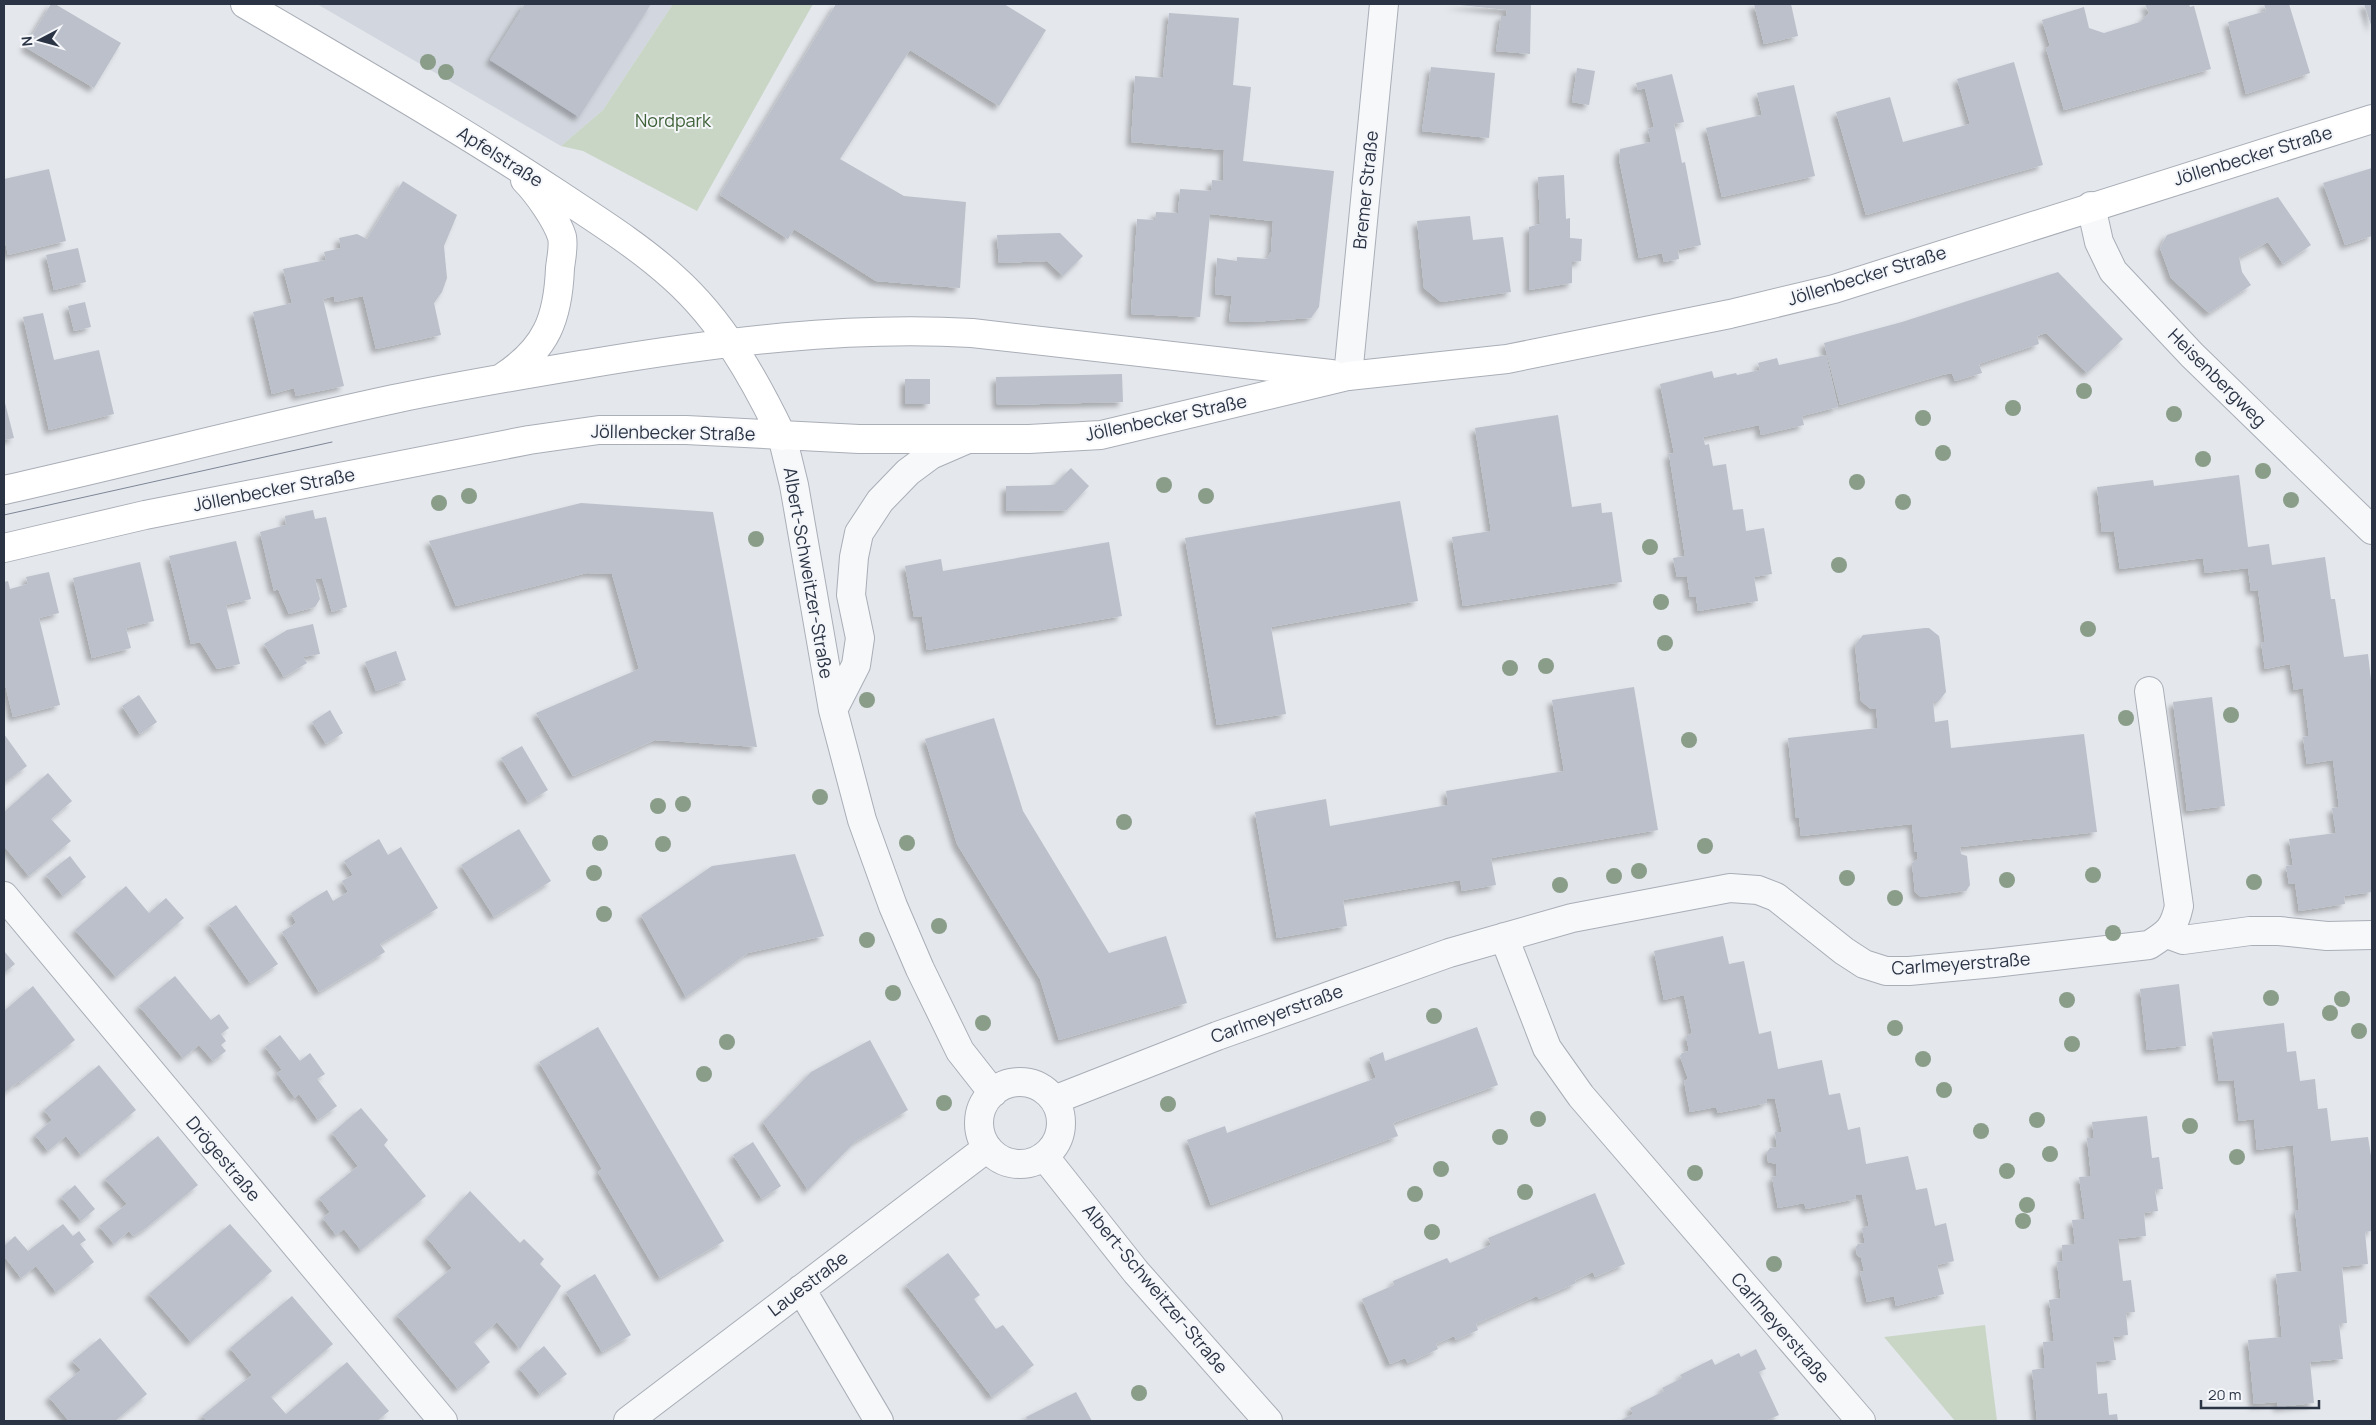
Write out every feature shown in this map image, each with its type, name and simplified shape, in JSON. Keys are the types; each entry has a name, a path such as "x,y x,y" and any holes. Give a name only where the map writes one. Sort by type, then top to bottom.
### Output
{"main road":[{"name":"Apfelstraße","path":"245,4 503,157 604,225 674,278 730,342 758,387 782,436"},
{"name":"Jöllenbecker Straße","path":"4,548 145,515 573,432 643,429 782,436 968,439 1100,435 1348,376 1507,359 1730,314 1834,288 2372,119"},
{"path":"502,378 517,368 534,352 550,328 559,291 562,238 539,195 503,157"},
{"name":"Jöllenbecker Straße","path":"4,490 386,401 502,378 730,342 826,334 923,330 972,333 1348,376"}],"street":[{"name":"Bremer Straße","path":"1348,376 1384,4"},
{"name":"Heisenbergweg","path":"2091,206 2099,242 2113,271 2192,355 2372,530"},
{"name":"Albert-Schweitzer-Straße","path":"782,436 794,485 833,710 862,820 893,906 920,969 960,1051 993,1093"},
{"name":"Albert-Schweitzer-Straße","path":"833,710 856,665 860,638 851,595 854,557 859,533 880,501 908,472 931,455 968,439"},
{"path":"2149,691 2179,906 2176,923 2167,934 2183,940 2250,931 2327,936 2372,935"},
{"name":"Carlmeyerstraße","path":"1054,1100 1217,1036 1407,967 1572,918 1730,888 1758,890 1776,897 1844,951 1864,964 1886,971 1952,967 2121,950 2150,945 2167,934"},
{"name":"Drögestraße","path":"4,896 443,1421"},
{"name":"Carlmeyerstraße","path":"1504,937 1547,1048 1572,1084 1861,1421"},
{"path":"1025,1083 1041,1088 1054,1100 1060,1120 1060,1130 1057,1140 1044,1156 1025,1164 1014,1164 1004,1161 987,1148 980,1129 979,1119 981,1109 993,1093 1008,1084 1025,1083"},
{"name":"Lauestraße","path":"628,1421 987,1148"},
{"name":"Albert-Schweitzer-Straße","path":"1044,1156 1130,1265 1268,1421"},
{"path":"801,1289 879,1421"}],"shaded area":[{"path":"317,4 673,4 603,110 561,146"}],"green space":[{"name":"Nordpark","path":"673,4 813,4 697,211 583,151 561,146 603,110"},
{"path":"1985,1325 1997,1421 1955,1421 1884,1337"}],"building":[{"path":"51,4 55,4 121,43 94,88 25,47"},
{"path":"525,4 651,4 579,117 490,60"},
{"path":"836,4 1004,4 1046,30 999,106 910,50 840,159 904,196 966,202 960,288 876,281 794,229 788,239 720,195"},
{"path":"1450,4 1531,4 1530,54 1496,51 1501,16 1506,16 1507,10"},
{"path":"1754,4 1791,4 1798,36 1764,44"},
{"path":"2145,4 2189,4 2190,7 2194,6 2211,69 2064,110 2046,48 2050,46 2042,20 2084,7 2089,28 2104,33 2140,22 2149,13"},
{"path":"2264,4 2289,4 2310,73 2246,94 2228,22 2266,11"},
{"path":"2364,4 2372,4 2372,28"},
{"path":"1169,13 1239,18 1233,85 1251,87 1243,161 1334,171 1319,307 1311,318 1250,322 1229,321 1232,296 1215,294 1217,258 1237,261 1237,257 1267,259 1271,252 1273,221 1210,214 1200,317 1131,314 1137,219 1155,220 1156,212 1178,213 1180,189 1211,191 1212,180 1223,181 1224,150 1131,142 1135,76 1163,78"},
{"path":"2014,62 2043,165 1866,215 1836,112 1890,97 1903,142 1970,124 1957,79"},
{"path":"1431,67 1495,73 1489,138 1422,131"},
{"path":"1577,68 1595,71 1589,105 1572,102"},
{"path":"1672,74 1684,122 1674,124 1682,163 1685,162 1701,245 1678,250 1679,259 1664,262 1662,253 1639,258 1619,159 1620,149 1651,142 1648,129 1654,127 1645,88 1638,90 1636,83"},
{"path":"1794,85 1815,176 1722,197 1706,128 1762,115 1757,93"},
{"path":"2372,168 2372,236 2345,245 2323,183"},
{"path":"49,169 66,241 8,255 4,237 4,179"},
{"path":"1564,175 1566,219 1570,218 1570,238 1582,239 1581,261 1572,262 1572,283 1529,290 1529,227 1540,224 1538,177"},
{"path":"403,181 457,215 444,246 447,278 442,292 434,303 441,335 376,349 363,296 335,302 334,296 323,299 344,386 296,396 294,388 272,394 253,312 292,303 283,269 326,260 324,252 341,248 339,238 357,234 367,239"},
{"path":"2278,197 2311,245 2283,264 2268,242 2239,257 2242,272 2251,285 2209,313 2171,278 2160,248 2167,235"},
{"path":"1470,216 1473,240 1503,237 1511,292 1441,302 1424,288 1417,221"},
{"path":"1060,233 1083,256 1063,276 1047,261 999,263 997,235"},
{"path":"78,248 86,282 54,290 46,255"},
{"path":"2058,272 2123,339 2087,373 2046,333 2037,336 2039,344 1979,364 1982,373 1955,381 1952,373 1942,375 1840,405 1824,343 1902,322"},
{"path":"85,302 91,327 74,331 68,306"},
{"path":"43,313 54,360 99,350 114,414 49,430 23,317"},
{"path":"1826,355 1838,407 1802,416 1804,425 1761,435 1759,425 1703,437 1705,445 1709,444 1713,466 1726,464 1733,510 1743,509 1746,531 1764,528 1772,574 1754,577 1758,601 1698,611 1696,596 1690,597 1687,576 1677,577 1673,558 1685,556 1669,454 1674,453 1660,384 1712,371 1714,378 1760,370 1758,363 1777,358 1779,365"},
{"path":"1122,374 1123,402 997,405 996,377"},
{"path":"905,379 930,379 930,404 905,404"},
{"path":"4,399 14,438 4,440"},
{"path":"1558,415 1572,507 1601,503 1602,513 1612,512 1622,582 1463,606 1452,537 1491,531 1475,428"},
{"path":"1071,468 1089,486 1067,510 1006,511 1006,486 1054,485"},
{"path":"2239,475 2248,547 2269,544 2272,565 2325,557 2331,599 2335,599 2344,657 2368,654 2372,689 2372,892 2344,896 2345,904 2299,911 2295,883 2289,884 2286,866 2293,865 2289,839 2336,833 2332,808 2339,807 2333,760 2307,764 2303,737 2309,736 2303,688 2294,690 2290,664 2265,669 2261,642 2265,642 2258,590 2251,591 2248,568 2205,573 2203,558 2120,569 2114,531 2102,532 2097,487 2153,480 2154,486"},
{"path":"1400,501 1418,601 1271,627 1286,714 1217,725 1185,538"},
{"path":"581,503 713,512 757,747 655,740 573,776 536,713 639,669 612,574 587,573 456,606 429,541"},
{"path":"313,510 315,519 326,517 347,607 332,612 322,578 315,579 320,599 315,607 289,614 278,589 274,591 260,532 286,525 285,516"},
{"path":"236,541 251,599 226,605 240,664 217,669 200,642 191,644 169,556"},
{"path":"1109,542 1122,616 927,650 922,616 914,617 905,566 941,559 943,571"},
{"path":"140,562 154,621 126,628 131,648 92,658 73,578"},
{"path":"49,572 59,613 39,618 60,705 13,717 4,680 4,582 8,581 10,589 28,584 26,577"},
{"path":"313,624 320,654 303,657 307,663 284,677 264,644 287,630"},
{"path":"1929,628 1939,636 1946,692 1938,702 1933,702 1935,722 1948,720 1951,748 2084,734 2097,832 1960,847 1961,854 1967,856 1970,885 1966,891 1921,897 1915,892 1912,863 1918,859 1917,852 1915,852 1912,824 1801,836 1799,818 1796,818 1788,738 1878,728 1876,709 1871,709 1861,701 1855,645 1863,635"},
{"path":"396,651 406,680 376,691 365,662"},
{"path":"1634,687 1658,830 1491,858 1496,885 1462,891 1460,880 1343,900 1347,926 1277,938 1255,812 1326,799 1330,826 1448,805 1446,791 1564,771 1552,700"},
{"path":"139,695 157,722 140,734 122,706"},
{"path":"2212,697 2225,806 2187,811 2173,702"},
{"path":"330,710 343,733 326,744 312,722"},
{"path":"994,718 1023,811 1109,953 1166,936 1187,1003 1059,1040 1040,979 957,844 925,739"},
{"path":"4,734 27,766 4,783"},
{"path":"522,746 548,790 528,802 501,758"},
{"path":"48,773 72,801 51,819 71,841 29,876 4,846 4,812"},
{"path":"519,829 551,881 494,917 461,865"},
{"path":"379,839 388,855 401,847 438,908 380,944 385,952 319,992 282,932 296,923 291,913 327,890 333,901 348,892 342,881 353,875 344,861"},
{"path":"795,854 824,936 748,953 686,997 641,915 712,866"},
{"path":"70,856 86,877 63,896 46,875"},
{"path":"126,886 149,913 166,898 184,918 116,977 75,930"},
{"path":"236,905 278,964 250,983 209,924"},
{"path":"1723,936 1729,964 1744,961 1759,1034 1771,1031 1778,1069 1822,1060 1829,1095 1840,1093 1848,1130 1860,1127 1866,1164 1908,1156 1916,1190 1927,1188 1935,1226 1946,1223 1954,1261 1937,1265 1944,1294 1896,1306 1894,1296 1867,1302 1860,1272 1864,1271 1861,1258 1857,1255 1856,1247 1858,1244 1865,1243 1862,1228 1869,1226 1862,1195 1855,1195 1856,1199 1806,1209 1804,1203 1778,1208 1772,1177 1777,1176 1776,1164 1768,1162 1767,1152 1770,1148 1777,1147 1775,1132 1782,1132 1775,1099 1766,1099 1767,1103 1718,1113 1716,1107 1690,1112 1684,1081 1688,1079 1680,1056 1682,1053 1689,1051 1686,1036 1692,1033 1684,995 1664,1000 1654,951"},
{"path":"4,951 15,964 4,973"},
{"path":"175,976 211,1020 219,1014 229,1028 221,1034 226,1041 221,1045 226,1051 213,1061 199,1045 183,1058 139,1006"},
{"path":"2179,984 2186,1046 2147,1050 2140,989"},
{"path":"33,986 75,1040 20,1083 19,1081 4,1093 4,1011"},
{"path":"2284,1023 2287,1052 2296,1051 2300,1081 2315,1079 2318,1109 2327,1108 2331,1141 2368,1137 2372,1162 2372,1231 2365,1232 2368,1264 2342,1267 2347,1323 2339,1324 2343,1359 2310,1362 2314,1403 2278,1407 2277,1402 2254,1404 2248,1340 2282,1337 2276,1274 2302,1271 2295,1210 2299,1210 2293,1145 2257,1150 2254,1119 2239,1121 2234,1080 2219,1081 2212,1032"},
{"path":"598,1027 724,1241 660,1278 598,1172 602,1169 539,1062"},
{"path":"1477,1027 1498,1085 1393,1123 1398,1136 1211,1205 1187,1140 1225,1126 1227,1133 1376,1078 1369,1058 1383,1052 1385,1061"},
{"path":"280,1035 300,1061 310,1053 325,1074 317,1079 337,1106 318,1120 299,1094 295,1098 277,1073 282,1070 265,1047"},
{"path":"870,1040 908,1110 856,1141 808,1190 763,1122 811,1072"},
{"path":"99,1065 136,1110 81,1155 66,1136 48,1151 35,1135 52,1120 44,1110"},
{"path":"361,1108 388,1140 384,1145 426,1196 361,1250 344,1229 336,1235 323,1218 330,1212 319,1198 358,1166 332,1133"},
{"path":"2147,1116 2152,1158 2159,1157 2163,1189 2155,1190 2158,1211 2144,1213 2146,1236 2118,1239 2123,1281 2131,1280 2135,1312 2126,1313 2128,1335 2113,1337 2116,1360 2096,1362 2098,1394 2107,1393 2109,1415 2117,1414 2118,1421 2037,1421 2032,1370 2045,1368 2043,1342 2054,1341 2049,1300 2061,1298 2057,1262 2063,1261 2062,1245 2075,1244 2072,1220 2085,1219 2079,1177 2091,1176 2087,1138 2094,1138 2092,1122"},
{"path":"158,1136 198,1185 146,1228 133,1236 129,1231 114,1244 99,1226 127,1204 105,1179"},
{"path":"753,1142 781,1186 762,1199 733,1155"},
{"path":"75,1185 95,1209 81,1221 61,1197"},
{"path":"470,1191 520,1243 524,1239 544,1259 540,1264 561,1286 520,1349 497,1322 474,1342 490,1362 458,1389 397,1315 452,1268 427,1238"},
{"path":"1595,1193 1625,1264 1595,1277 1593,1272 1575,1280 1576,1283 1539,1299 1537,1296 1517,1305 1476,1324 1478,1330 1456,1340 1454,1336 1436,1344 1438,1349 1408,1363 1405,1358 1390,1364 1362,1299 1394,1285 1393,1281 1447,1258 1450,1263 1491,1245 1488,1238"},
{"path":"63,1224 73,1236 79,1231 86,1240 80,1244 94,1262 56,1292 36,1266 21,1278 4,1256 4,1246 15,1236 28,1251"},
{"path":"230,1224 272,1271 191,1342 149,1294"},
{"path":"948,1253 980,1295 974,1299 996,1329 1003,1325 1034,1365 992,1397 906,1285"},
{"path":"595,1274 631,1335 602,1352 566,1292"},
{"path":"292,1296 333,1344 271,1397 286,1414 347,1362 389,1411 377,1421 207,1421 202,1416 252,1375 230,1348"},
{"path":"100,1338 147,1394 115,1421 69,1421 49,1397 81,1370 72,1361"},
{"path":"544,1346 567,1374 540,1394 519,1368"},
{"path":"1756,1349 1766,1369 1759,1372 1779,1415 1765,1421 1619,1421 1633,1414 1630,1408 1664,1391 1662,1388 1682,1378 1680,1375 1712,1359 1715,1365 1739,1353 1741,1357"},
{"path":"1076,1392 1092,1421 1028,1421 1026,1417"}],"tram line":[{"path":"4,515 332,442"}]}
